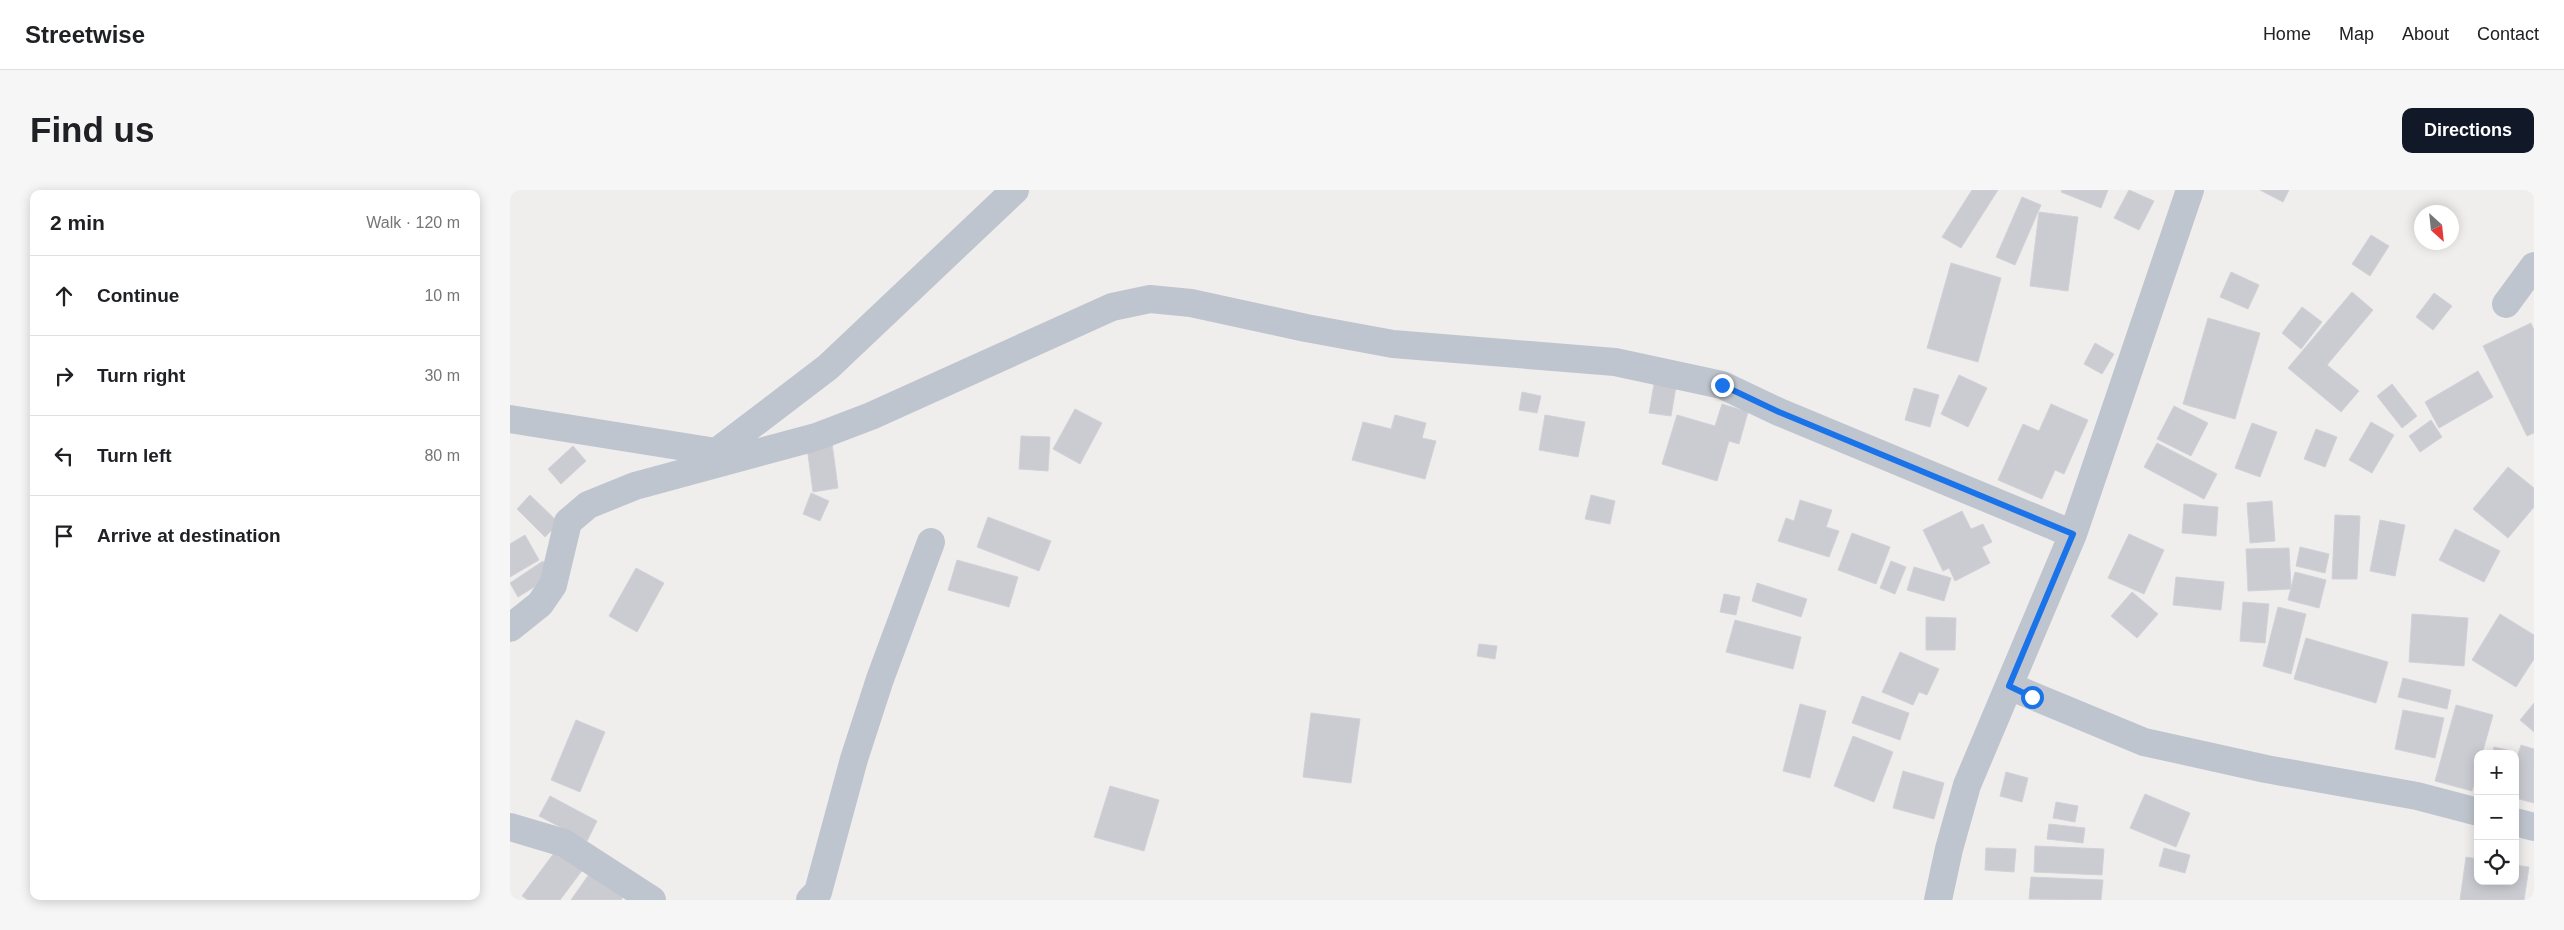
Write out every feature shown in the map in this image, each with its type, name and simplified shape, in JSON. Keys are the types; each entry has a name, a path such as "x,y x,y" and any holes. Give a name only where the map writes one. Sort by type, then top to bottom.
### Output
{"street":[{"path":"688,472 828,367 1014,190"},
{"path":"1938,900 1949,850 1967,785 2073,534 2190,190"},
{"path":"2506,304 2534,266"},
{"path":"510,628 540,604 553,585 568,522 588,505 635,486 816,437 870,416 1112,308 1150,299 1191,303 1306,328 1393,344 1615,362 1722,385 1779,412 2073,534"},
{"path":"510,419 716,452"},
{"path":"810,900 818,892 854,758 880,679 931,542"},
{"path":"2009,686 2144,742 2266,769 2418,796 2474,811"},
{"path":"2519,823 2534,827"},
{"path":"510,827 564,843 632,885 652,900"}],"building":[{"path":"1972,190 1998,190 1961,248 1942,237"},
{"path":"2062,190 2108,190 2101,208 2061,192"},
{"path":"2129,190 2154,201 2139,230 2114,218"},
{"path":"2260,190 2289,190 2283,202"},
{"path":"2022,197 2041,205 2015,265 1996,257"},
{"path":"2039,212 2078,217 2068,291 2030,286"},
{"path":"2371,235 2389,246 2370,276 2352,264"},
{"path":"1951,263 2001,278 1978,362 1927,348"},
{"path":"2231,272 2259,285 2248,309 2220,297"},
{"path":"2352,292 2373,310 2327,365 2359,391 2341,412 2288,368"},
{"path":"2434,293 2452,306 2433,330 2416,317"},
{"path":"2302,307 2322,322 2301,349 2282,333"},
{"path":"2208,318 2260,333 2235,419 2183,404"},
{"path":"2531,323 2534,330 2534,433 2527,436 2483,346"},
{"path":"2095,343 2114,354 2102,374 2084,364"},
{"path":"2478,371 2493,397 2439,428 2425,402"},
{"path":"1959,375 1987,388 1968,427 1941,414"},
{"path":"1654,384 1676,387 1671,416 1649,413"},
{"path":"2392,384 2417,416 2402,428 2377,396"},
{"path":"1914,388 1939,395 1930,427 1905,420"},
{"path":"1522,392 1541,396 1537,413 1519,410"},
{"path":"1722,404 1748,412 1739,444 1729,441 1717,481 1662,464 1677,415 1715,426"},
{"path":"2051,404 2088,420 2064,474 2055,470 2042,499 1998,480 2023,424 2039,431"},
{"path":"2174,406 2208,423 2191,456 2157,439"},
{"path":"1075,409 1102,423 1080,464 1053,449"},
{"path":"1395,415 1426,423 1422,438 1436,441 1425,479 1352,460 1363,422 1391,429"},
{"path":"1545,415 1585,422 1578,457 1539,450"},
{"path":"2431,420 2442,437 2420,452 2409,436"},
{"path":"2371,422 2394,435 2372,473 2349,460"},
{"path":"2252,423 2277,432 2260,477 2235,468"},
{"path":"2316,429 2337,437 2325,467 2304,459"},
{"path":"1021,436 1050,437 1048,471 1019,469"},
{"path":"832,443 838,488 813,492 807,447"},
{"path":"2157,443 2217,474 2204,499 2144,467"},
{"path":"573,446 586,461 561,484 548,469"},
{"path":"2508,467 2534,488 2534,507 2508,538 2473,509"},
{"path":"811,493 829,501 820,521 803,514"},
{"path":"530,495 559,523 545,537 517,509"},
{"path":"1591,495 1615,501 1610,524 1585,519"},
{"path":"1800,500 1832,510 1826,527 1839,531 1829,557 1778,541 1786,518 1794,521"},
{"path":"2272,501 2275,541 2250,543 2247,503"},
{"path":"2184,504 2218,507 2216,536 2182,533"},
{"path":"1962,511 1971,529 1983,524 1992,542 1982,547 1990,563 1955,581 1949,568 1943,571 1923,530"},
{"path":"2335,515 2360,516 2357,579 2332,579"},
{"path":"988,517 1051,541 1039,571 977,547"},
{"path":"2380,520 2405,525 2395,576 2370,571"},
{"path":"2455,529 2500,551 2484,582 2439,560"},
{"path":"1852,533 1890,547 1876,584 1838,570"},
{"path":"2129,534 2164,550 2144,594 2108,578"},
{"path":"525,535 539,560 510,577 510,544"},
{"path":"2300,547 2329,554 2325,573 2296,566"},
{"path":"2289,548 2291,589 2248,591 2246,549"},
{"path":"957,560 1018,577 1009,607 948,590"},
{"path":"543,561 552,576 518,597 510,583"},
{"path":"1891,561 1906,567 1895,594 1880,588"},
{"path":"1914,567 1951,578 1944,601 1907,590"},
{"path":"636,568 664,583 637,632 609,616"},
{"path":"2295,572 2326,580 2319,608 2288,600"},
{"path":"2176,577 2224,582 2221,610 2173,605"},
{"path":"1757,583 1807,599 1801,617 1752,601"},
{"path":"2132,592 2158,614 2137,638 2111,616"},
{"path":"1724,594 1740,597 1736,615 1720,612"},
{"path":"2243,602 2269,604 2265,643 2240,641"},
{"path":"2278,607 2306,614 2291,674 2263,666"},
{"path":"2412,614 2468,618 2464,666 2409,662"},
{"path":"2500,614 2534,635 2534,659 2516,687 2472,660"},
{"path":"1926,617 1956,618 1955,650 1926,650"},
{"path":"1735,620 1801,637 1793,669 1726,652"},
{"path":"2306,638 2388,662 2376,703 2294,679"},
{"path":"1479,644 1497,646 1495,659 1477,656"},
{"path":"1900,652 1939,669 1927,695 1919,692 1913,705 1882,692"},
{"path":"2403,678 2451,690 2447,709 2398,697"},
{"path":"1862,696 1909,713 1900,740 1852,723"},
{"path":"2534,703 2534,732 2520,720"},
{"path":"1800,704 1826,711 1810,778 1783,771"},
{"path":"2456,705 2493,715 2483,750 2474,750 2474,784 2472,791 2435,781"},
{"path":"2403,710 2444,718 2435,758 2395,749"},
{"path":"1311,713 1360,719 1351,783 1303,777"},
{"path":"576,720 605,732 580,792 551,780"},
{"path":"1853,736 1893,752 1874,802 1834,786"},
{"path":"2521,745 2534,749 2534,803 2519,799 2519,751"},
{"path":"2494,747 2508,750 2493,750"},
{"path":"1903,771 1944,783 1934,819 1893,808"},
{"path":"2006,772 2028,778 2022,802 2000,796"},
{"path":"1110,786 1159,800 1144,851 1094,837"},
{"path":"2145,794 2190,813 2176,847 2130,828"},
{"path":"550,796 597,821 587,841 539,816"},
{"path":"2056,802 2078,806 2075,822 2053,818"},
{"path":"2049,824 2085,828 2083,843 2047,839"},
{"path":"560,845 587,864 560,900 528,900 522,896"},
{"path":"2035,846 2104,849 2102,875 2034,872"},
{"path":"1986,848 2016,849 2014,872 1985,870"},
{"path":"2164,848 2190,855 2185,873 2159,866"},
{"path":"2466,857 2474,858 2474,885 2519,885 2519,866 2529,867 2524,900 2460,900"},
{"path":"592,870 625,894 621,900 571,900"},
{"path":"2031,877 2103,880 2101,900 2029,899"}],"route":[{"path":"1722,385 1779,412 2073,534 2009,686 2032,697"}]}
